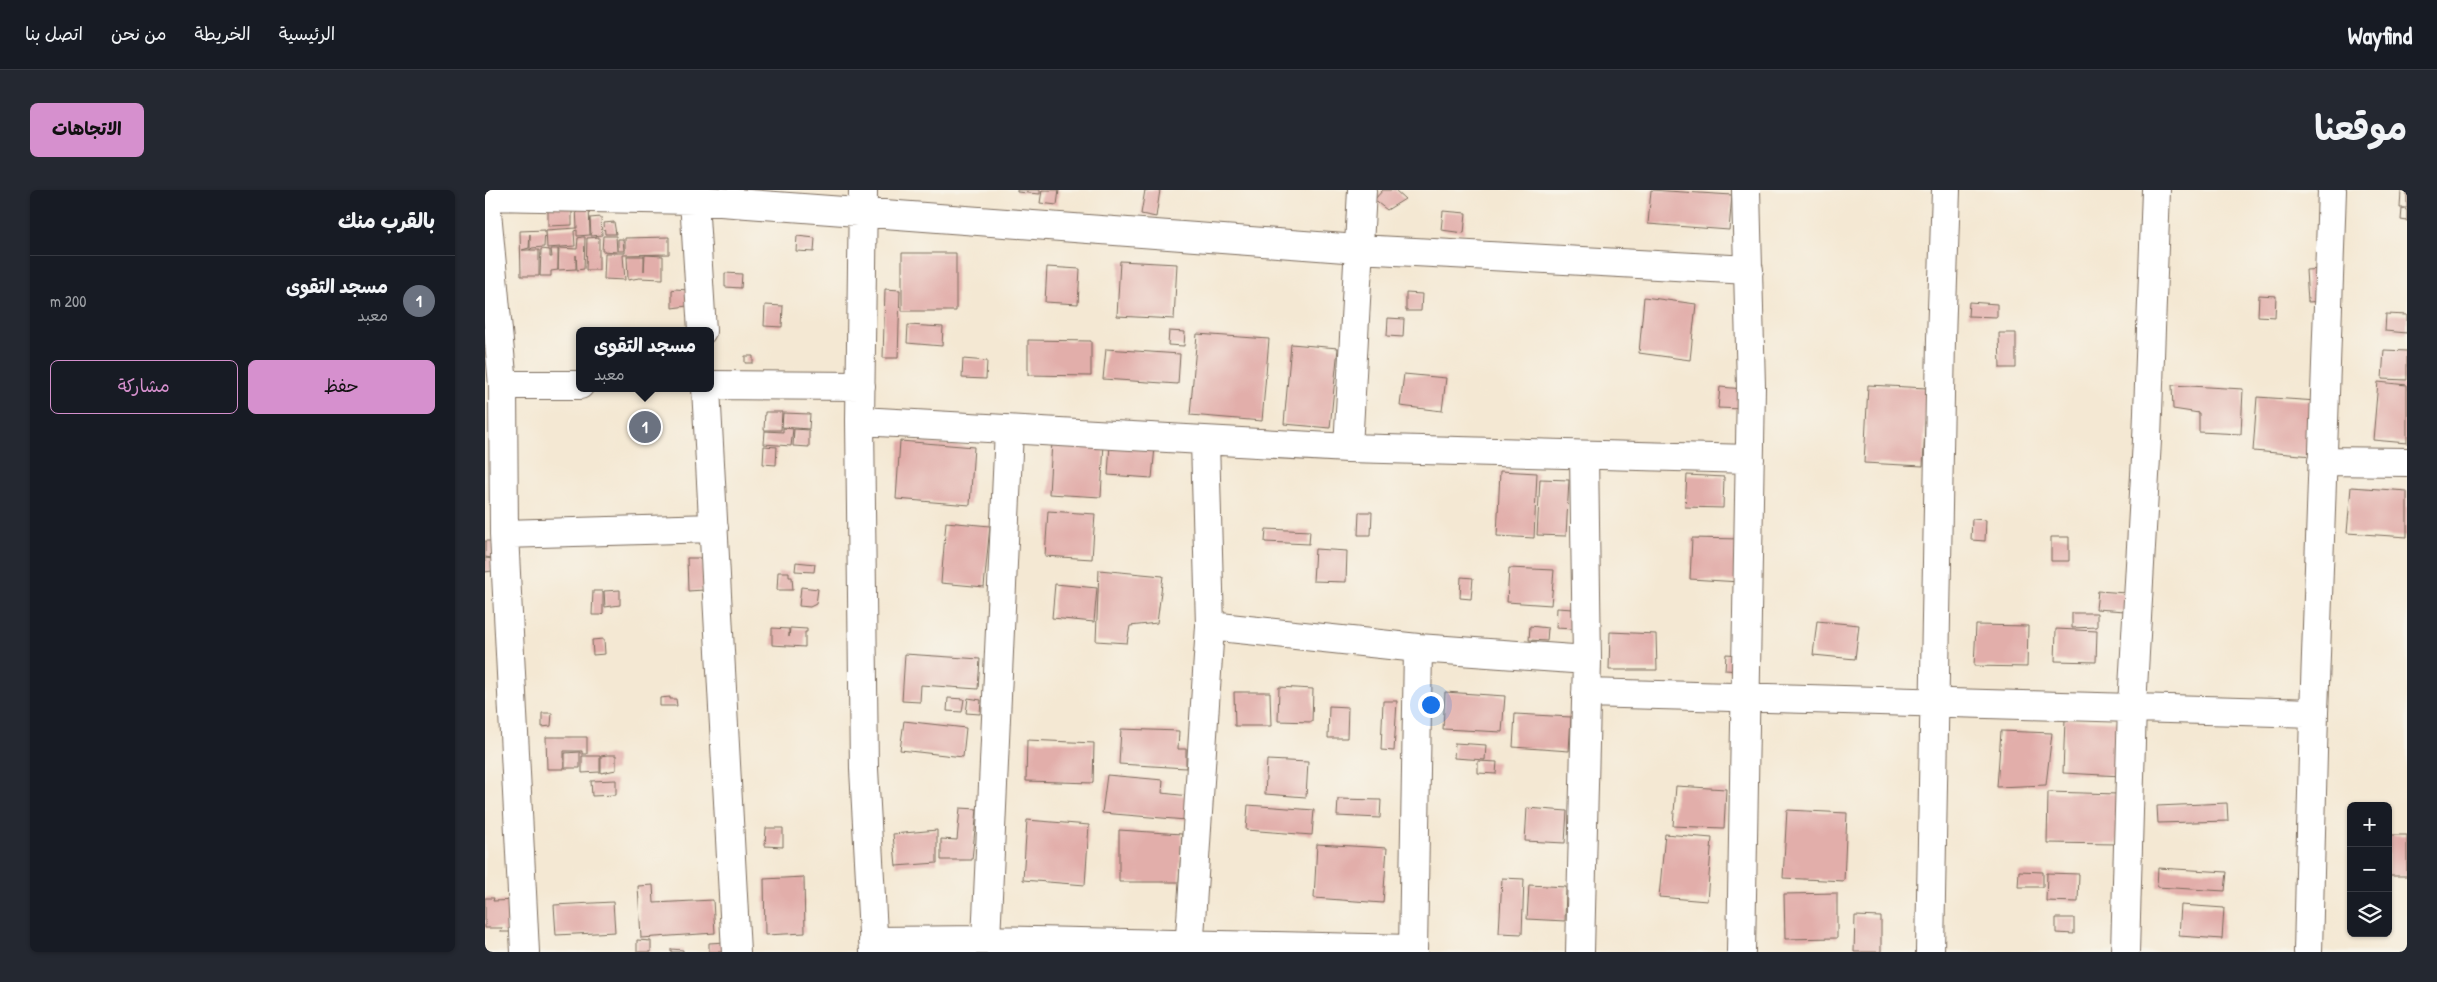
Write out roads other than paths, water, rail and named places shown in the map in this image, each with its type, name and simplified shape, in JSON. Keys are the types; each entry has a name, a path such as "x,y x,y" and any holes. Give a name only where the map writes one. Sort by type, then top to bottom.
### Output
{"street":[{"path":"485,190 492,346 503,385 505,534 497,613 525,952"},
{"path":"1348,448 1362,190"},
{"path":"1741,952 1750,459 1749,270 1746,190"},
{"path":"1930,952 1941,339 1946,190"},
{"path":"2125,952 2131,706 2147,440 2156,190"},
{"path":"2308,952 2314,713 2332,190"},
{"path":"485,196 863,202 1358,249 1749,270"},
{"path":"694,200 702,327"},
{"path":"863,202 860,421 864,769 874,946 986,940 1189,949 1413,951 1419,648"},
{"path":"503,385 576,385"},
{"path":"714,385 861,386"},
{"path":"706,392 736,952"},
{"path":"860,421 1348,448 1583,456 1750,459"},
{"path":"986,940 1009,430"},
{"path":"1189,949 1210,626 1205,441"},
{"path":"1580,952 1587,660 1583,456"},
{"path":"2322,462 2407,462"},
{"path":"505,534 714,528"},
{"path":"1210,626 1419,648 1587,660"},
{"path":"1586,693 2131,706 2314,713"}],"place":[{"name":"مسجد التقوى","path":"645,427"}]}
